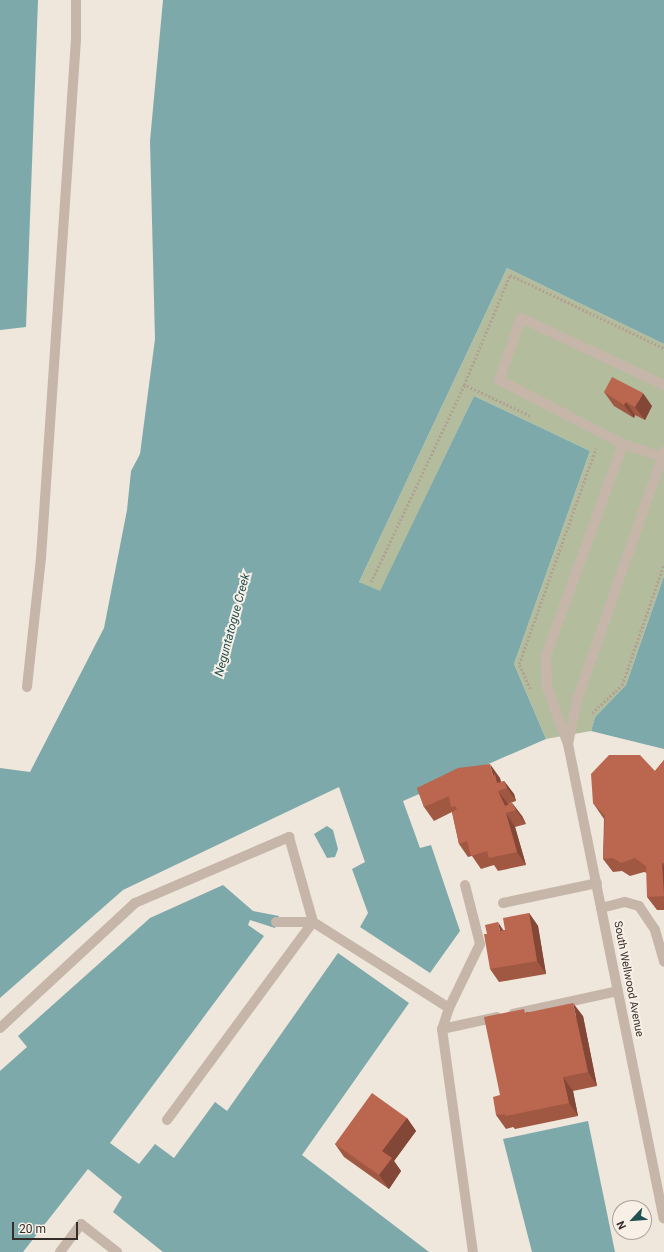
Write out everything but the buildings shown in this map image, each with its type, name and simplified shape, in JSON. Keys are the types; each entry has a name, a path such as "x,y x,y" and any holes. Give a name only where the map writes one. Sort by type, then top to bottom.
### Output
{"street":[{"path":"27,687 41,558 76,39 76,0"},
{"path":"568,744 577,700 663,454 623,444 499,380 522,318 664,385"},
{"path":"568,744 546,687 546,656 623,444"},
{"name":"South Wellwood Avenue","path":"568,744 663,1212"},
{"path":"0,1028 136,903 289,837 313,922"},
{"path":"503,903 596,883"},
{"path":"465,885 480,944 449,1008 442,1029 474,1252"},
{"path":"601,908 625,902 639,906 655,930 664,962"},
{"path":"276,922 313,922 449,1008"},
{"path":"167,1120 313,922"},
{"path":"442,1029 618,991"},
{"path":"60,1252 81,1224 117,1252"}],"path":[{"path":"371,582 464,385 510,275 664,348"},
{"path":"464,385 533,418"},
{"path":"532,693 520,664 596,448 589,444"},
{"path":"586,719 622,685 664,564"}],"green space":[{"path":"507,268 664,344 664,576 626,685 595,717 591,731 546,739 514,664 590,451 474,396 380,592 359,582"}],"water":[{"path":"0,0 38,0 26,327 0,330"},
{"name":"Neguntatogue Creek","path":"163,0 664,0 664,344 507,268 359,582 380,591 474,396 590,451 514,664 546,739 403,801 420,848 431,845 460,931 430,973 360,927 368,913 352,869 365,862 339,787 123,890 0,998 0,768 30,772 104,628 127,510 131,471 140,454 155,339 150,141"},
{"path":"664,576 664,749 591,731 595,717 626,685"},
{"path":"327,826 333,830 338,849 335,857 327,858 314,834"},
{"path":"223,885 253,911 279,916 275,928 250,920 248,925 264,936 110,1143 139,1164 155,1144 174,1158 215,1102 227,1111 338,953 409,1003 302,1155 429,1252 163,1252 113,1212 122,1197 88,1169 23,1252 0,1252 0,1071 27,1047 18,1036 150,918"},
{"path":"588,1121 615,1252 532,1252 503,1139"}]}
